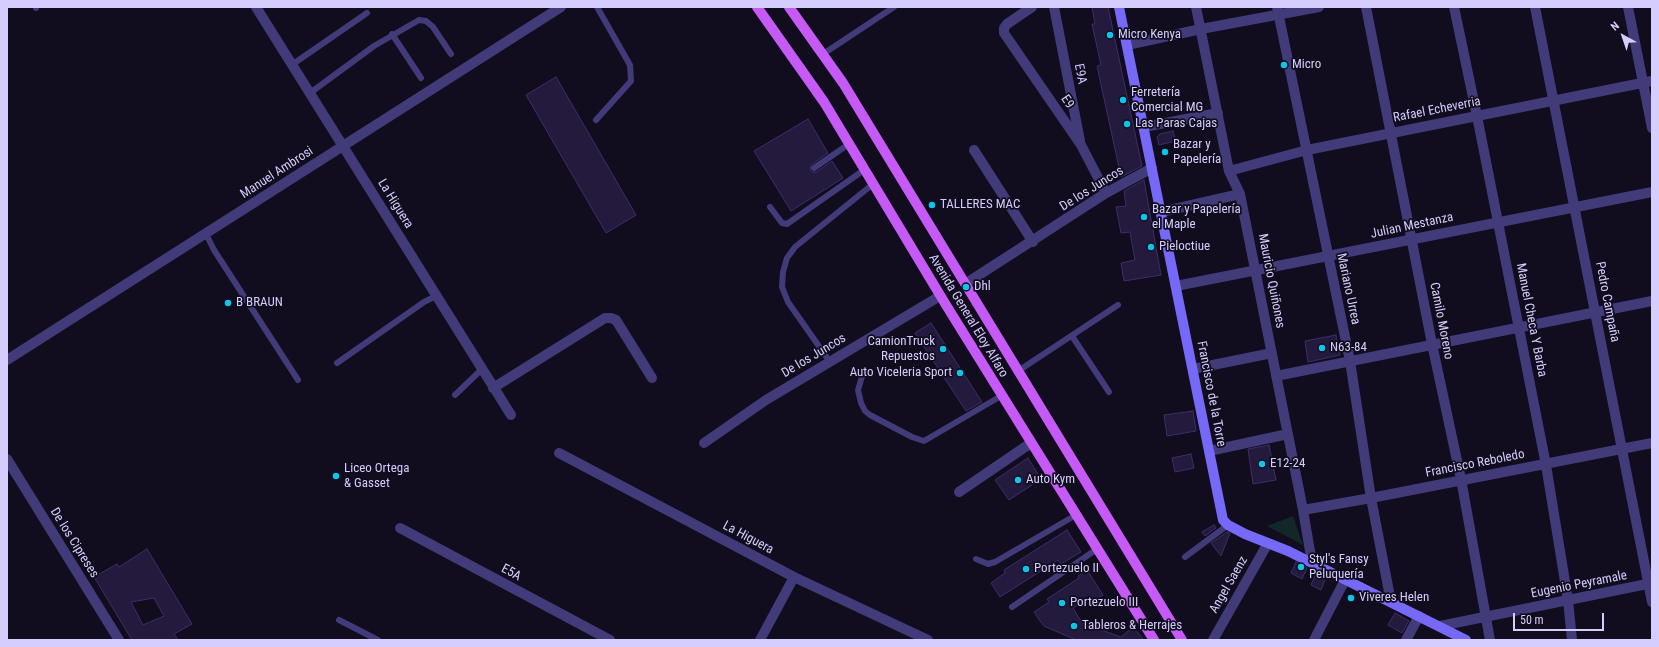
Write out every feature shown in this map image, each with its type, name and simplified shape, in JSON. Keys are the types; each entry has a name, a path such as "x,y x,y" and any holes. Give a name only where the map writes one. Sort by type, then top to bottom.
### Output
{"main road":[{"name":"Avenida General Eloy Alfaro","path":"757,7 824,102 940,296 1154,640"},
{"name":"Avenida General Eloy Alfaro","path":"789,7 843,83 1182,640"}],"street":[{"name":"La Higuera","path":"256,7 344,145 511,415"},
{"name":"Manuel Ambrosi","path":"7,360 561,7"},
{"name":"E9","path":"1032,7 1011,20 1004,28 1006,38 1081,145 1106,193"},
{"name":"E9A","path":"1054,7 1081,145"},
{"name":"Francisco de la Torre","path":"1119,7 1193,370 1220,513 1223,520 1228,525"},
{"name":"Mauricio Quiñones","path":"1196,7 1218,113 1228,171 1240,194 1303,510 1312,563"},
{"path":"1127,45 1278,11 1319,7"},
{"name":"Camilo Moreno","path":"1366,7 1432,344 1461,479 1490,640"},
{"name":"Manuel Checa Y Barba","path":"1454,7 1478,116 1546,464 1568,600 1572,640"},
{"name":"Pedro Campaña","path":"1535,7 1622,449 1650,583 1652,602"},
{"path":"1628,7 1647,81 1652,128"},
{"name":"Mariano Urrea","path":"1278,11 1308,150 1328,257 1350,361 1371,498 1391,602"},
{"name":"Rafael Echeverria","path":"1228,171 1308,150 1390,132 1478,116 1647,81"},
{"path":"1144,128 1218,113"},
{"path":"974,150 1033,242"},
{"name":"De los Juncos","path":"965,284 1033,242 1106,193 1152,168"},
{"name":"Julian Mestanza","path":"1176,286 1652,192"},
{"path":"1161,212 1240,194"},
{"name":"De los Juncos","path":"704,444 766,400 940,296"},
{"path":"1276,376 1652,300"},
{"path":"493,388 605,318 616,320 652,378"},
{"path":"1193,370 1272,353"},
{"path":"1209,451 1288,434"},
{"path":"959,492 1031,443"},
{"name":"Francisco Reboledo","path":"1303,510 1652,443"},
{"name":"La Higuera","path":"559,453 794,577 914,637 928,640"},
{"name":"De los Cipreses","path":"7,459 119,640"},
{"path":"1228,525 1312,563 1466,640"},
{"name":"E5A","path":"400,528 610,640"},
{"name":"Angel Saenz","path":"1213,640 1268,543"},
{"path":"760,640 794,577"},
{"path":"1314,640 1345,580"},
{"name":"Eugenio Peyramale","path":"1440,626 1650,583"},
{"path":"1406,640 1419,616"}],"lane":[{"path":"596,120 631,81 630,65 597,7"},
{"path":"823,54 894,7"},
{"path":"292,64 367,13"},
{"path":"310,93 374,46 392,34 419,20 426,21 433,27 451,54"},
{"path":"392,34 421,78"},
{"path":"814,168 849,144"},
{"path":"770,207 782,223 787,224 864,170"},
{"path":"830,362 788,302 782,287 783,272 787,258 795,247 873,184"},
{"path":"206,234 218,257 298,380"},
{"path":"337,363 424,302 436,296"},
{"path":"1018,371 1118,305"},
{"path":"1072,336 1109,392"},
{"path":"455,395 482,369"},
{"path":"864,370 858,390 861,403 865,411 912,437 924,441 1002,396"},
{"path":"976,559 988,564 995,562 1076,515"},
{"path":"1186,557 1228,525"},
{"path":"1012,607 1097,549"},
{"path":"339,620 378,640"}],"green space":[{"path":"1293,516 1303,545 1267,526"}],"building":[{"path":"1092,7 1108,7 1142,166 1121,177 1097,66 1101,65 1092,24 1095,24"},
{"path":"556,77 636,215 606,233 526,95"},
{"path":"808,119 828,153 811,165 810,170 812,172 816,172 832,161 843,178 791,211 754,151"},
{"path":"1173,131 1176,141 1159,145 1157,137 1160,134"},
{"path":"1144,180 1161,275 1124,281 1121,263 1135,260 1130,232 1121,233 1116,207 1126,206 1124,191"},
{"path":"931,323 982,402 966,411 915,333"},
{"name":"N63-84","path":"1336,335 1340,355 1308,362 1305,341"},
{"path":"1193,411 1196,431 1167,436 1164,415"},
{"name":"E12-24","path":"1269,445 1276,480 1253,484 1248,449"},
{"path":"1191,454 1194,468 1175,472 1172,458"},
{"name":"Auto Kym","path":"1028,458 1041,479 1009,500 995,480"},
{"path":"1214,525 1216,528 1205,536 1202,532"},
{"name":"Portezuelo II","path":"1067,530 1081,552 1061,564 1058,560 1000,597 991,583 1005,573 1004,570"},
{"path":"1227,532 1230,533 1221,556 1211,543"},
{"path":"147,549 192,624 174,634 178,640 132,640 94,577 117,564 119,567","holes":["154,598 164,616 143,625 131,602"]},
{"path":"1296,562 1307,568 1302,579 1291,573"},
{"path":"1087,570 1103,595 1094,601 1091,596 1073,608 1082,623 1121,637 1133,627 1144,640 1076,640 1044,626 1034,612 1049,602 1047,599 1079,578 1078,576"},
{"path":"1315,576 1325,580 1321,590 1311,585"},
{"path":"1395,613 1409,621 1402,633 1388,625"}],"place":[{"name":"Micro Kenya","path":"1110,35"},
{"name":"Micro","path":"1284,65"},
{"name":"Ferretería Comercial MG","path":"1123,100"},
{"name":"Las Paras Cajas","path":"1127,124"},
{"name":"Bazar y Papelería","path":"1165,152"},
{"name":"TALLERES MAC","path":"932,205"},
{"name":"Bazar y Papelería el Maple","path":"1144,217"},
{"name":"Pieloctiue","path":"1151,247"},
{"name":"Dhl","path":"966,287"},
{"name":"B BRAUN","path":"228,303"},
{"name":"N63-84","path":"1322,348"},
{"name":"CamionTruck Repuestos","path":"943,349"},
{"name":"Auto Viceleria Sport","path":"960,373"},
{"name":"E12-24","path":"1262,464"},
{"name":"Liceo Ortega & Gasset","path":"336,476"},
{"name":"Auto Kym","path":"1018,480"},
{"name":"Styl's Fansy Peluquería","path":"1301,567"},
{"name":"Portezuelo II","path":"1026,569"},
{"name":"Viveres Helen","path":"1351,598"},
{"name":"Portezuelo III","path":"1062,603"},
{"name":"Tableros & Herrajes","path":"1074,626"}]}
